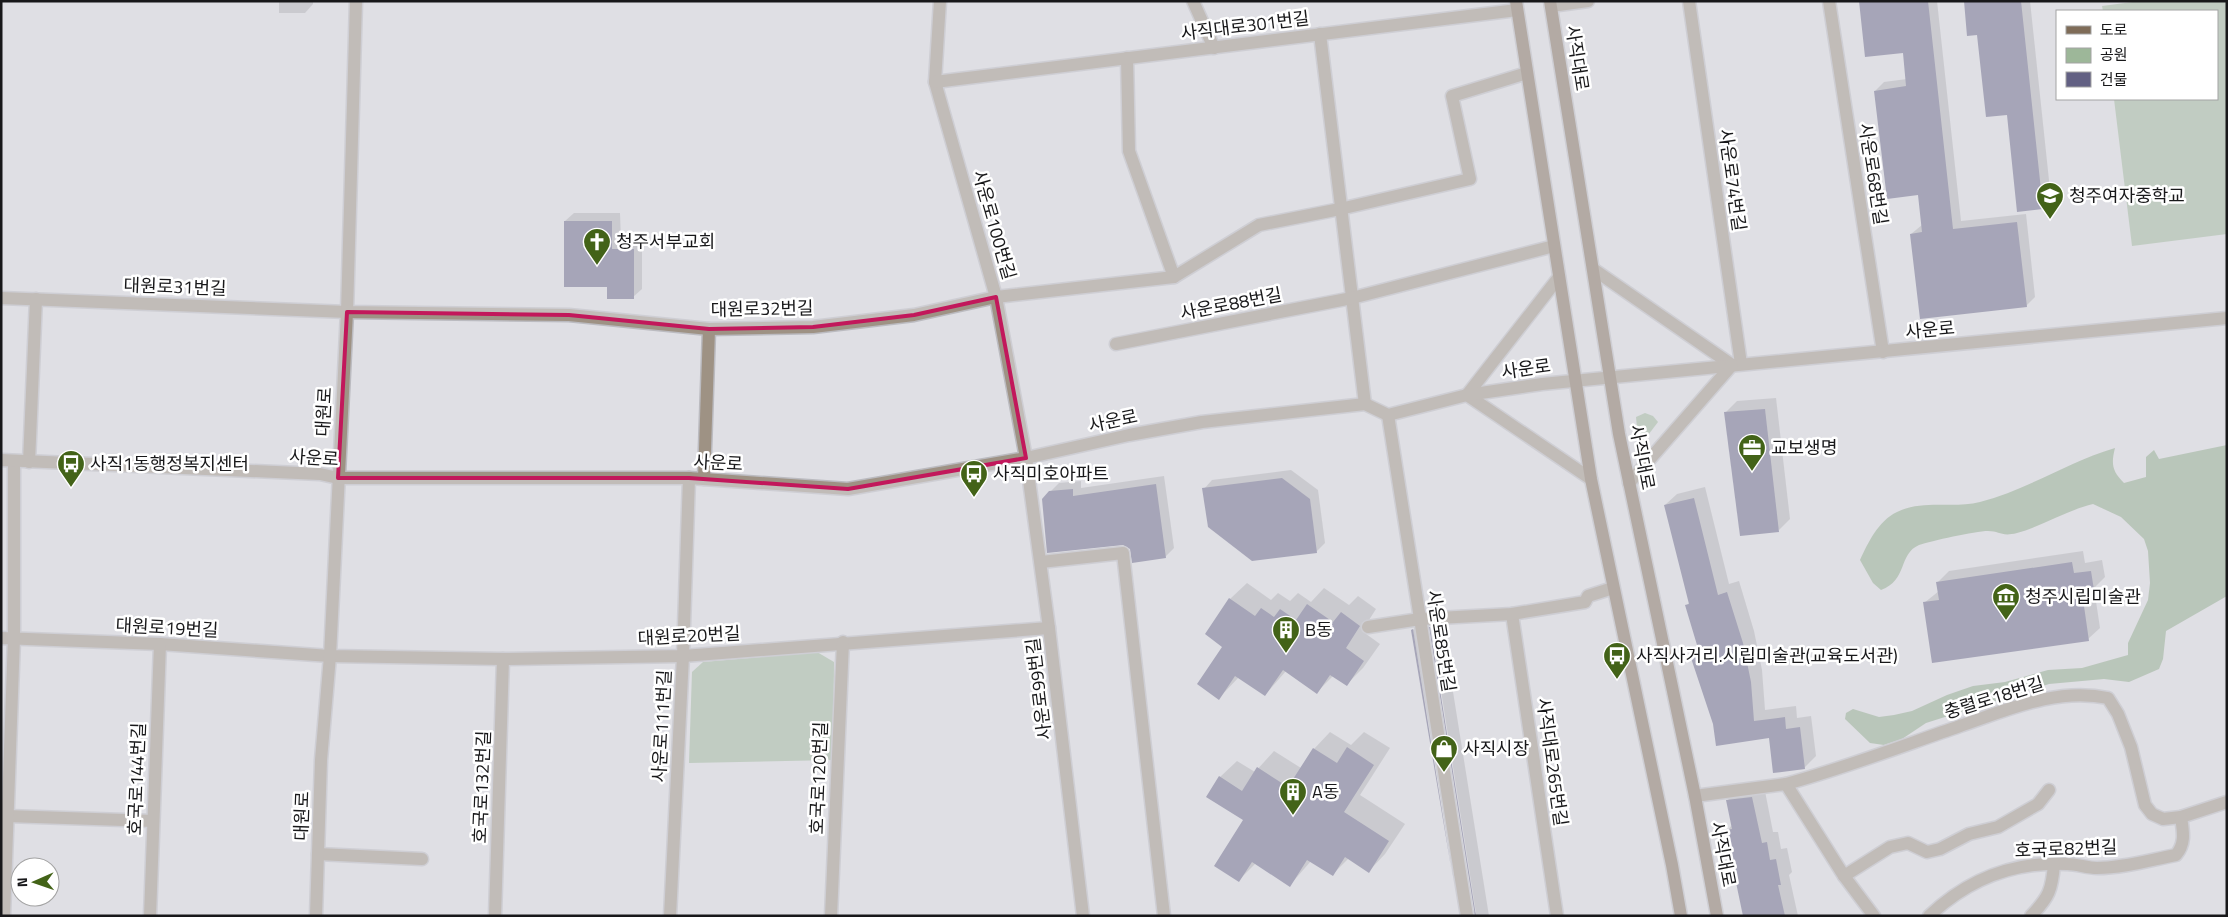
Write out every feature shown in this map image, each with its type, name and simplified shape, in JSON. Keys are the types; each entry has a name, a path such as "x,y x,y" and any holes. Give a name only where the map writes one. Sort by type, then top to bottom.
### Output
{"main road":[{"name":"사직대로","path":"1551,4 1628,483 1695,796 1717,916"},
{"path":"1516,6 1592,479 1681,916"}],"street":[{"name":"대원로","path":"316,916 321,760 330,656 348,312 356,86 356,1"},
{"name":"사운로100번길","path":"940,1 935,82 996,297 1026,458"},
{"path":"1194,1 1214,48"},
{"path":"1551,4 1588,1"},
{"name":"사운로74번길","path":"1689,1 1737,364"},
{"name":"사운로68번길","path":"1829,1 1883,352"},
{"name":"사직대로301번길","path":"935,82 1214,48 1516,6"},
{"path":"1320,34 1365,404 1388,415"},
{"path":"1127,58 1129,151 1174,277"},
{"path":"1340,209 1470,179 1452,96 1527,73"},
{"name":"대원로32번길","path":"348,312 569,315 709,329 813,327 914,315 996,297 1174,277 1258,225 1340,209"},
{"path":"1352,298 1554,246"},
{"path":"1593,269 1737,364 1628,483"},
{"path":"1560,277 1467,395 1592,479"},
{"name":"대원로31번길","path":"1,298 348,312"},
{"name":"사운로88번길","path":"1116,344 1352,298"},
{"path":"30,462 36,299"},
{"name":"사운로","path":"1388,415 1467,395 1576,380 2227,318"},
{"path":"704,479 709,329"},
{"name":"사운로","path":"8,460 320,474 338,478 689,478 848,489 1026,458 1129,435 1202,422 1365,404"},
{"name":"사운로85번길","path":"1388,415 1467,916"},
{"name":"사운로99번길","path":"1026,458 1050,628 1082,916"},
{"path":"4,916 7,816 5,746 8,460"},
{"name":"사운로111번길","path":"670,916 683,656 689,478"},
{"path":"1041,562 1123,553 1164,916"},
{"path":"1368,627 1420,619 1512,614 1585,602 1588,596 1613,588"},
{"name":"사직대로265번길","path":"1512,614 1557,916"},
{"name":"대원로20번길","path":"330,656 503,659 683,656 842,642 1050,628"},
{"name":"대원로19번길","path":"7,638 160,644 330,656"},
{"name":"호국로120번길","path":"831,916 842,642"},
{"name":"호국로144번길","path":"150,916 160,644"},
{"name":"호국로132번길","path":"495,916 503,659"},
{"name":"충렬로18번길","path":"1695,796 1786,784 1835,771 2011,708 2048,698 2092,695 2108,698 2118,714 2130,746 2146,805 2152,814 2163,819 2181,817 2227,802"},
{"path":"1786,784 1844,876 1874,916"},
{"path":"1844,876 1890,847 1908,843 1927,852 1940,849 1969,834 1998,827 2038,804 2049,790"},
{"path":"7,816 154,821"},
{"name":"호국로82번길","path":"1929,916 1958,891 1996,872 2033,864 2095,868 2117,867 2176,855 2182,848 2184,832 2181,817"},
{"name":"대원로","path":"318,854 422,859"},
{"path":"2031,916 2047,899 2052,886 2054,864"}],"highlighted area":[{"path":"996,297 1026,458 848,489 689,478 338,478 347,312 569,315 709,329 813,327 914,315"}],"green space":[{"path":"2140,1 2227,1 2227,234 2132,246 2114,100 2218,100 2218,10 2103,10 2102,6"},
{"path":"1645,413 1653,416 1658,422 1639,447 1636,417"},
{"path":"2227,445 2227,596 2166,631 2163,659 2159,669 2129,682 2104,679 2049,684 1926,723 1902,739 1884,745 1870,743 1845,719 1846,713 1853,709 1879,717 1894,715 1912,711 1947,695 1973,686 2005,682 2048,670 2082,668 2128,655 2128,643 2148,600 2150,583 2148,551 2144,539 2121,517 2093,504 2017,533 2004,534 1982,531 1919,545 1908,554 1899,574 1890,586 1881,590 1873,583 1860,560 1874,533 1890,516 1907,508 1917,506 1970,504 1997,497 2115,448 2113,459 2115,471 2124,483 2146,477 2146,457 2154,450 2159,459"},
{"path":"817,652 834,662 833,760 689,763 692,672 703,662"}],"building":[{"path":"1859,1 1928,1 1953,229 2017,222 2027,307 1920,319 1910,234 1922,232 1918,195 1887,199 1874,91 1906,86 1903,53 1865,57"},
{"path":"1964,1 2021,1 2043,209 2017,212 2007,115 1986,117 1977,35 1967,36"},
{"path":"564,221 612,221 612,249 634,249 634,299 607,299 607,287 564,287"},
{"name":"교보생명","path":"1765,409 1779,532 1740,536 1724,412"},
{"path":"1282,478 1310,499 1317,553 1252,561 1208,527 1202,488"},
{"path":"1156,484 1166,558 1132,563 1130,549 1123,545 1047,553 1042,499 1049,491 1073,489 1073,496"},
{"path":"1694,498 1718,595 1727,592 1743,643 1751,682 1754,721 1785,717 1786,729 1800,727 1805,769 1773,773 1769,738 1716,746 1713,724 1691,658 1700,655 1685,605 1689,604 1664,505"},
{"name":"청주시립미술관","path":"2072,562 2074,573 2091,571 2094,590 2082,592 2089,641 1932,663 1923,602 1939,600 1936,582"},
{"name":"B동","path":"1229,598 1255,616 1261,608 1274,617 1280,609 1296,620 1307,604 1333,622 1341,612 1360,626 1346,648 1364,661 1347,686 1330,675 1317,694 1283,670 1265,696 1235,676 1219,700 1197,684 1222,647 1205,634"},
{"path":"1430,627 1476,916 1475,916"},
{"path":"1413,629 1452,873 1411,630"},
{"name":"A동","path":"1347,747 1374,765 1344,812 1389,841 1369,873 1345,857 1333,876 1307,860 1290,887 1252,862 1239,882 1214,866 1243,820 1206,797 1219,776 1242,791 1257,767 1288,787 1313,748 1337,763"},
{"path":"1752,797 1762,843 1767,842 1770,860 1776,859 1781,885 1778,885 1785,916 1743,916 1725,830 1732,829 1726,800"}],"place":[{"name":"청주여자중학교","path":"2050,220"},
{"name":"청주서부교회","path":"597,266"},
{"name":"교보생명","path":"1752,472"},
{"name":"사직1동행정복지센터","path":"71,488"},
{"name":"사직미호아파트","path":"974,498"},
{"name":"청주시립미술관","path":"2006,621"},
{"name":"B동","path":"1286,654"},
{"name":"사직사거리.시립미술관(교육도서관)","path":"1617,680"},
{"name":"사직시장","path":"1444,773"},
{"name":"A동","path":"1293,816"}]}
